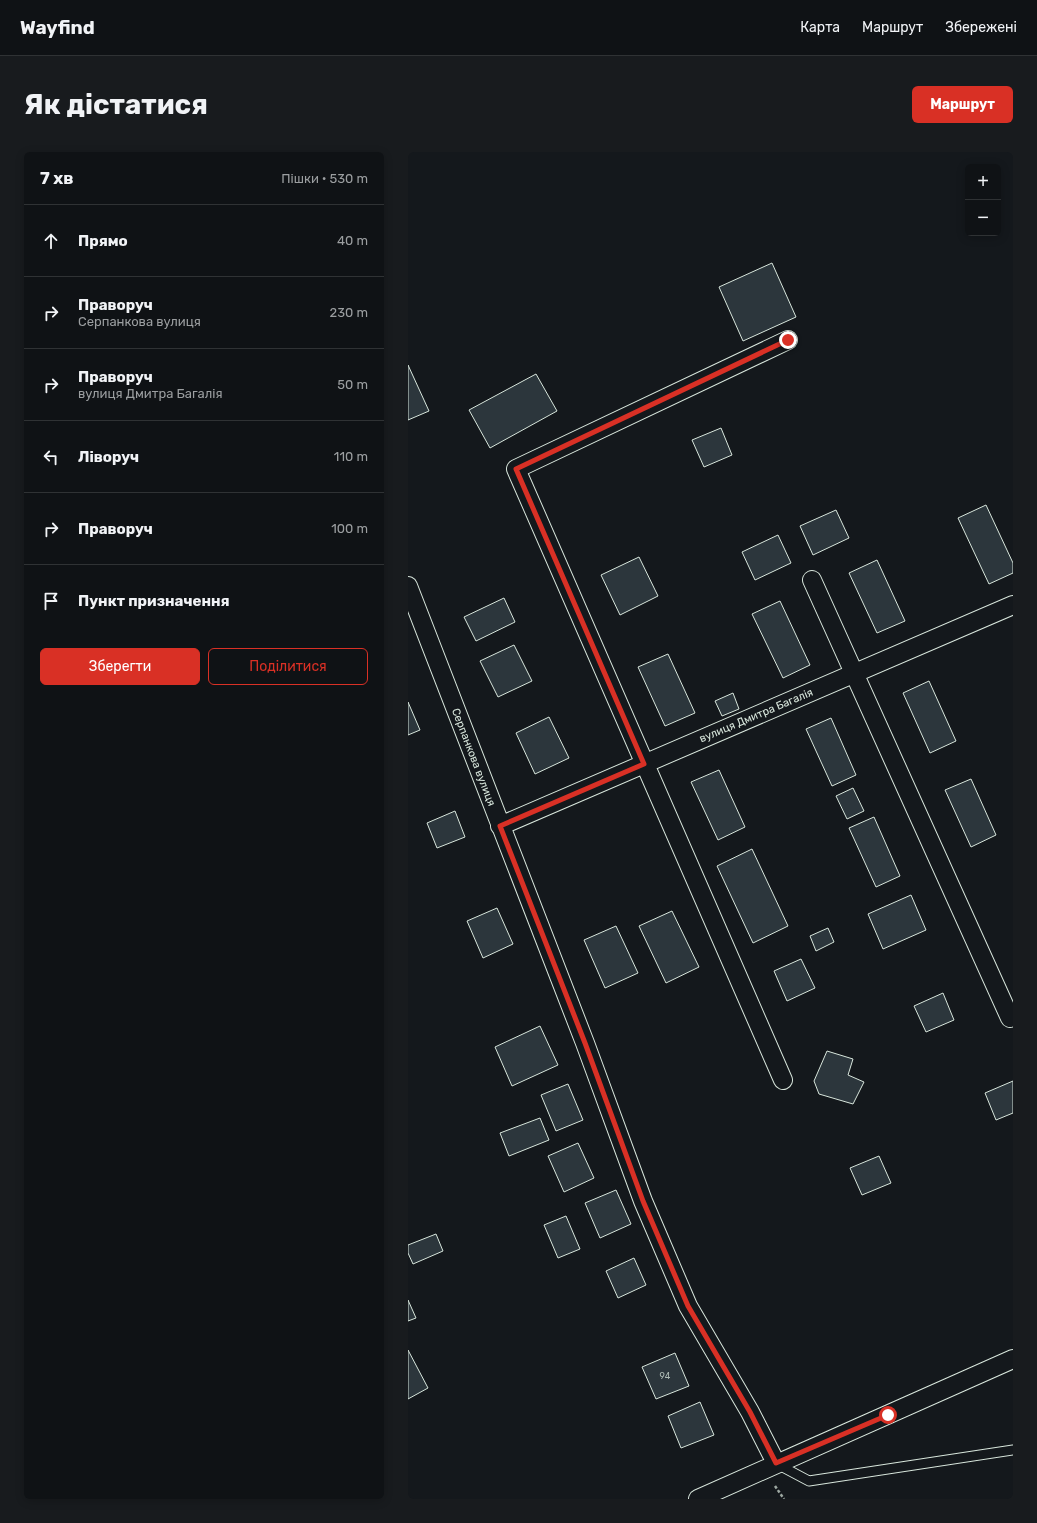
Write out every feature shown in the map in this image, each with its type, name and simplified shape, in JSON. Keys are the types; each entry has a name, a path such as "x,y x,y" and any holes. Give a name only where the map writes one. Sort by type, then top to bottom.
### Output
{"street":[{"path":"783,1080 516,469 788,340"},
{"path":"812,580 1010,1018"},
{"name":"Серпанкова вулиця","path":"408,586 585,1043 643,1201 688,1306 750,1412 776,1463"},
{"name":"вулиця Дмитра Багалія","path":"500,826 1013,605"},
{"path":"698,1499 776,1463 1013,1359"}],"lane":[{"path":"776,1463 809,1481 1013,1450"}],"building":[{"path":"772,263 796,317 743,341 719,287"},
{"path":"408,365 429,411 408,420"},
{"path":"536,374 557,411 490,448 469,410"},
{"path":"721,428 732,455 704,467 692,440"},
{"path":"986,505 1013,563 1013,573 989,584 958,518"},
{"path":"836,510 849,538 813,555 800,526"},
{"path":"778,535 791,563 755,580 742,552"},
{"path":"639,557 658,596 620,615 601,575"},
{"path":"877,560 905,621 877,633 849,573"},
{"path":"504,598 515,622 476,641 464,617"},
{"path":"780,601 810,665 783,678 752,614"},
{"path":"514,645 532,681 498,697 480,661"},
{"path":"668,654 695,713 665,726 638,667"},
{"path":"929,681 956,741 930,753 903,693"},
{"path":"733,693 739,709 722,716 715,701"},
{"path":"408,702 420,730 408,735"},
{"path":"549,717 569,758 535,774 516,733"},
{"path":"831,718 856,775 832,786 806,729"},
{"path":"719,770 745,827 718,840 691,782"},
{"path":"971,779 996,835 971,847 945,790"},
{"path":"853,788 864,811 847,819 836,796"},
{"path":"455,811 465,837 437,848 427,823"},
{"path":"874,817 900,876 876,887 849,828"},
{"path":"752,849 788,926 753,943 717,866"},
{"path":"911,895 926,930 883,949 868,914"},
{"path":"497,908 513,944 483,958 467,921"},
{"path":"672,911 699,967 666,983 639,926"},
{"path":"616,926 638,973 605,988 584,940"},
{"path":"828,928 834,942 816,951 810,936"},
{"path":"801,959 815,988 787,1001 774,971"},
{"path":"943,993 954,1020 926,1032 914,1006"},
{"path":"540,1026 558,1065 512,1086 495,1047"},
{"path":"827,1051 853,1059 848,1075 864,1082 853,1104 819,1094 814,1081"},
{"path":"1013,1081 1013,1113 996,1120 985,1093"},
{"path":"568,1084 583,1120 556,1131 541,1095"},
{"path":"540,1118 549,1140 509,1156 500,1133"},
{"path":"578,1143 594,1178 564,1192 548,1156"},
{"path":"879,1156 891,1183 862,1195 850,1168"},
{"path":"616,1190 631,1224 600,1238 585,1203"},
{"path":"566,1216 580,1249 558,1258 544,1225"},
{"path":"436,1234 443,1251 413,1264 408,1253 408,1245"},
{"path":"634,1258 646,1285 618,1298 606,1271"},
{"path":"408,1300 416,1318 408,1321"},
{"path":"408,1350 428,1388 408,1399"},
{"path":"675,1353 689,1386 656,1399 642,1367"},
{"path":"700,1402 714,1435 681,1448 668,1416"}],"route":[{"path":"788,340 516,469 644,764 500,826 585,1043 643,1201 688,1306 750,1412 776,1463 888,1415"}]}
